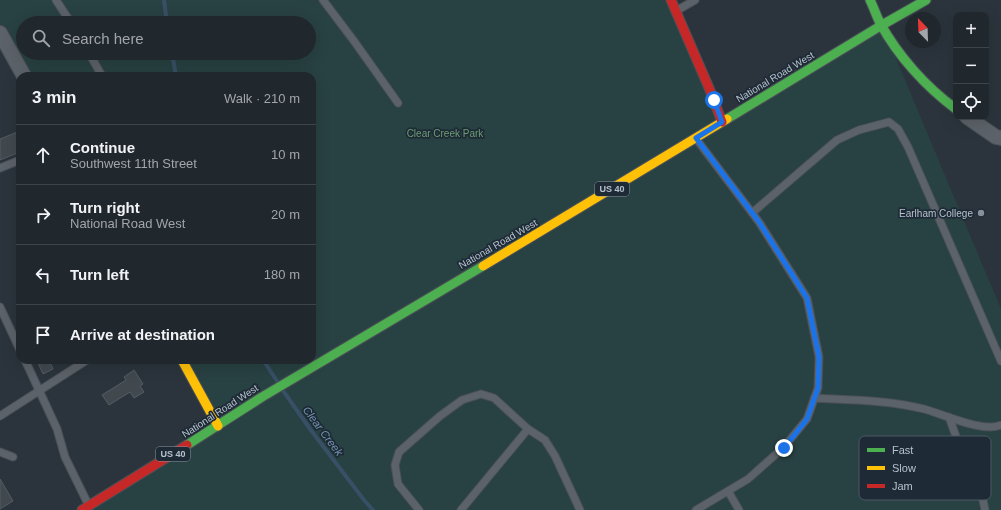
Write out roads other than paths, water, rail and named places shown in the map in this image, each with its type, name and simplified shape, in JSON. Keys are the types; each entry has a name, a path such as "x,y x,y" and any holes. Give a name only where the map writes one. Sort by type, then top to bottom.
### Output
{"main road":[{"path":"671,0 710,88 722,122"},
{"path":"870,0 882,25 918,74 953,107"},
{"name":"National Road West","path":"87,509 262,397 571,214 882,25 926,0"},
{"path":"184,364 218,426"}],"street":[{"path":"0,33 22,72"},
{"path":"971,120 996,137 1001,138"}],"lane":[{"path":"56,0 66,16"},
{"path":"322,0 398,103"},
{"path":"676,11 696,0"},
{"path":"93,60 100,72"},
{"path":"752,213 837,140 859,130 889,122 898,129 908,147 1001,361"},
{"path":"696,138 752,213 807,298 819,357 818,388 807,419 784,448 748,479 696,510"},
{"path":"0,168 16,162"},
{"path":"0,306 16,341"},
{"path":"27,364 57,429 65,457 87,509"},
{"path":"0,416 82,364"},
{"path":"419,510 398,484 395,466 399,452 440,416 462,400 481,394 494,398 528,428 545,440 555,456 580,510"},
{"path":"814,398 887,402 924,409 974,425 996,427 1001,425"},
{"path":"949,417 956,436"},
{"path":"461,510 528,428"},
{"path":"0,452 13,457"},
{"path":"728,491 739,510"},
{"path":"983,500 985,510"}],"waterway":[{"name":"Clear Creek","path":"164,0 166,16"},
{"name":"Clear Creek","path":"173,60 175,72"},
{"name":"Clear Creek","path":"266,364 277,381"},
{"name":"Clear Creek","path":"284,392 310,429 373,510"}],"place":[{"name":"Earlham College","path":"981,213"}],"park label":[{"name":"Clear Creek Park","path":"445,133"}]}
